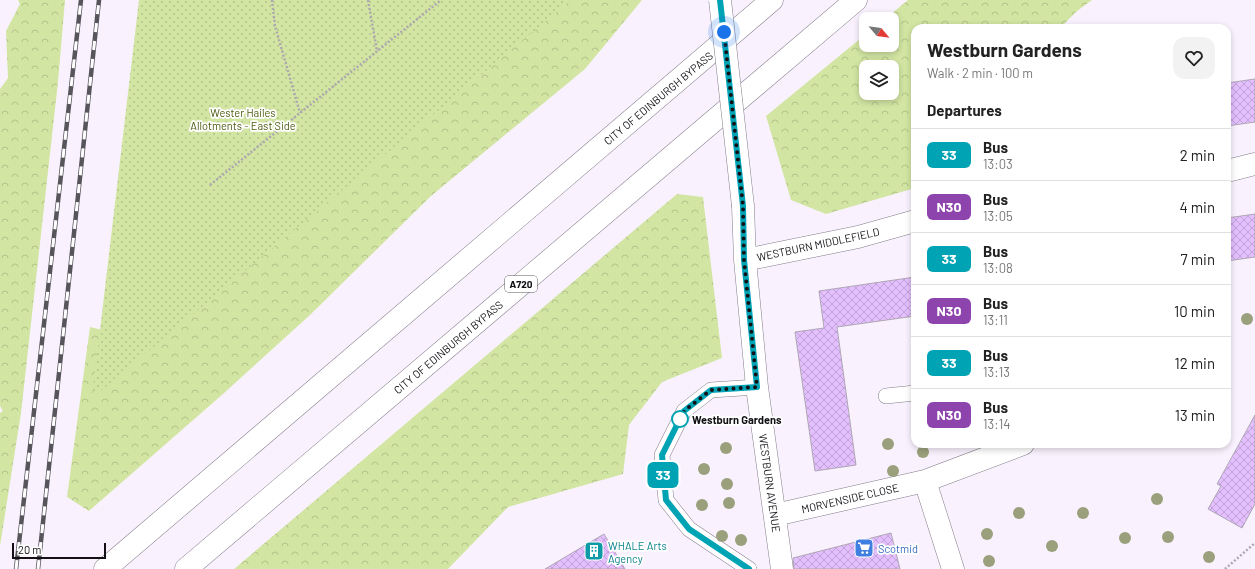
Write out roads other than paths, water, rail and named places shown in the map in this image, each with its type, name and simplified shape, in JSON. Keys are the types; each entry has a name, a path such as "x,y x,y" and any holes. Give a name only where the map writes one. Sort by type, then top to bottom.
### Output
{"main road":[{"name":"WESTBURN AVENUE","path":"720,0 743,206 744,260 757,387 782,569"},
{"name":"CITY OF EDINBURGH BYPASS","path":"105,569 772,0"},
{"name":"CITY OF EDINBURGH BYPASS","path":"186,569 856,0"},
{"path":"1231,170 1255,164"},
{"name":"WESTBURN MIDDLEFIELD","path":"744,260 858,237 911,222"},
{"name":"MORVENSIDE CLOSE","path":"775,515 925,481 1012,448"},
{"path":"925,481 953,569"}],"lane":[{"path":"749,569 689,529 666,500 662,455 684,411 711,390 757,387"},
{"path":"886,396 911,393"}],"railway":[{"path":"16,569 81,0"},
{"path":"38,569 99,0"}],"place":[{"name":"Westburn Gardens","path":"680,419"},
{"name":"Scotmid","path":"864,548"},
{"name":"WHALE Arts Agency","path":"594,551"}],"park label":[{"name":"Wester Hailes Allotments - East Side","path":"243,118"}]}
